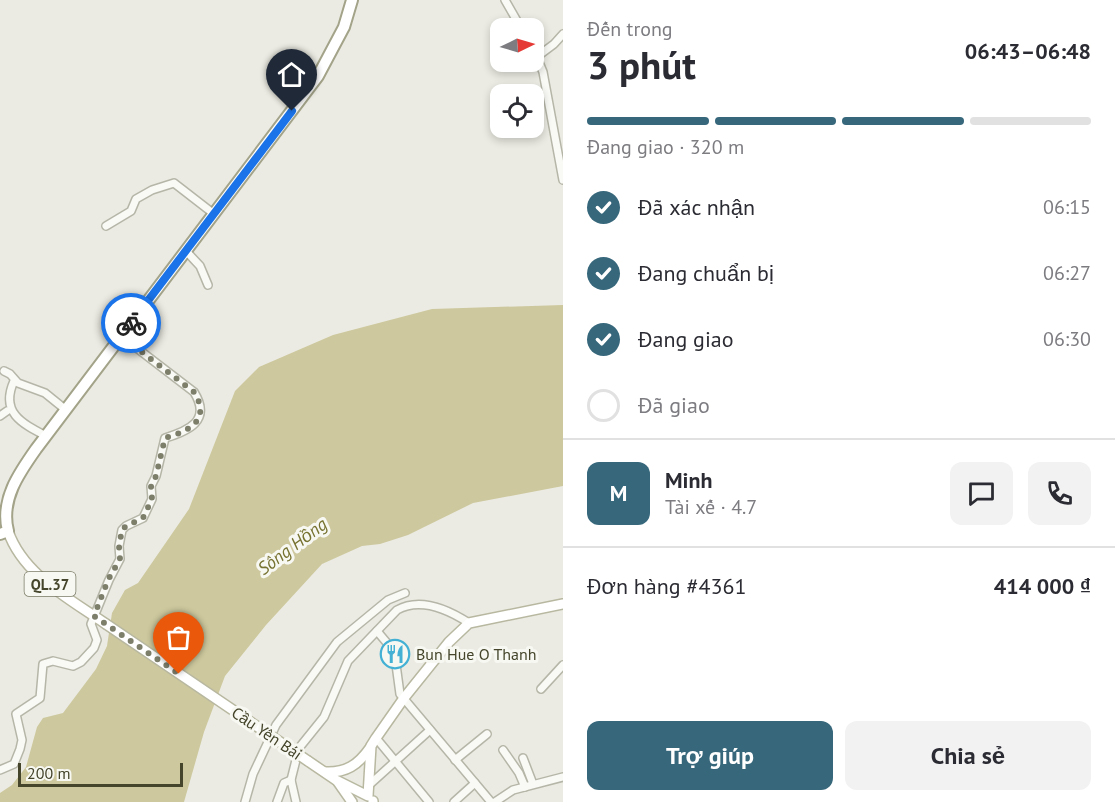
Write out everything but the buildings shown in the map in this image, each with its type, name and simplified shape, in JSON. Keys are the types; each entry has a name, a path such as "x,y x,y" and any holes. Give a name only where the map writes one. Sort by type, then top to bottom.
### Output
{"highway":[{"name":"QL.37","path":"4,533 6,513 16,477 318,76 345,27 352,0"}],"main road":[{"name":"QL.37","path":"4,533 35,572 94,616"},
{"path":"324,772 334,773 350,769 363,759 404,698 449,642 469,623 563,604"},
{"name":"Cầu Yên Bái","path":"94,616 324,772"},
{"path":"372,800 368,786 374,742"},
{"name":"QL.37","path":"324,772 336,780"},
{"path":"336,780 372,800"},
{"path":"336,780 353,802 359,797 372,800"}],"street":[{"path":"505,0 515,18"},
{"path":"544,49 554,44 563,34"},
{"path":"541,72 556,133 563,180"},
{"path":"106,226 131,211 136,199 152,190 174,183 214,214"},
{"path":"186,251 200,266 208,285"},
{"path":"0,770 14,764 22,740 16,714 40,698 43,664 53,661 73,666 81,662 94,648 96,640 92,624 108,580 120,559 119,546 122,530 143,518 152,499 151,486 156,476 165,438 186,432 194,427 200,413 199,399 194,392 121,336"},
{"path":"3,371 10,374 14,381 45,393 66,410"},
{"path":"14,381 4,401 7,411 27,426 46,436"},
{"path":"0,416 7,411"},
{"path":"245,802 257,764 276,724 337,642 381,605 405,593"},
{"path":"296,802 291,780 299,748 324,717 348,661 377,630 397,610 407,606 439,608 469,623"},
{"path":"377,630 392,649 395,657 400,694 493,802 513,790 563,777"},
{"path":"541,689 563,665"},
{"path":"368,786 430,730"},
{"path":"455,760 487,734"},
{"path":"374,742 395,761 429,802"},
{"path":"503,750 525,787"},
{"path":"523,758 533,784"},
{"path":"277,802 284,783 291,780"},
{"path":"454,802 475,783"}],"water":[{"name":"Sông Hồng","path":"563,305 563,486 473,503 408,535 380,544 362,546 322,564 266,625 225,676 204,732 184,802 0,802 0,793 12,785 26,767 37,727 43,718 63,713 96,669 107,646 112,613 125,590 138,583 189,509 235,391 259,367 333,335 432,309"}],"way so far":[{"path":"131,323 121,336 194,392 199,399 200,413 194,427 186,432 165,438 156,476 151,486 152,499 143,518 122,530 118,567 108,580 94,616 179,674"}],"place":[{"name":"Bun Hue O Thanh","path":"395,654"}],"route":[{"path":"131,323 292,111"}]}
